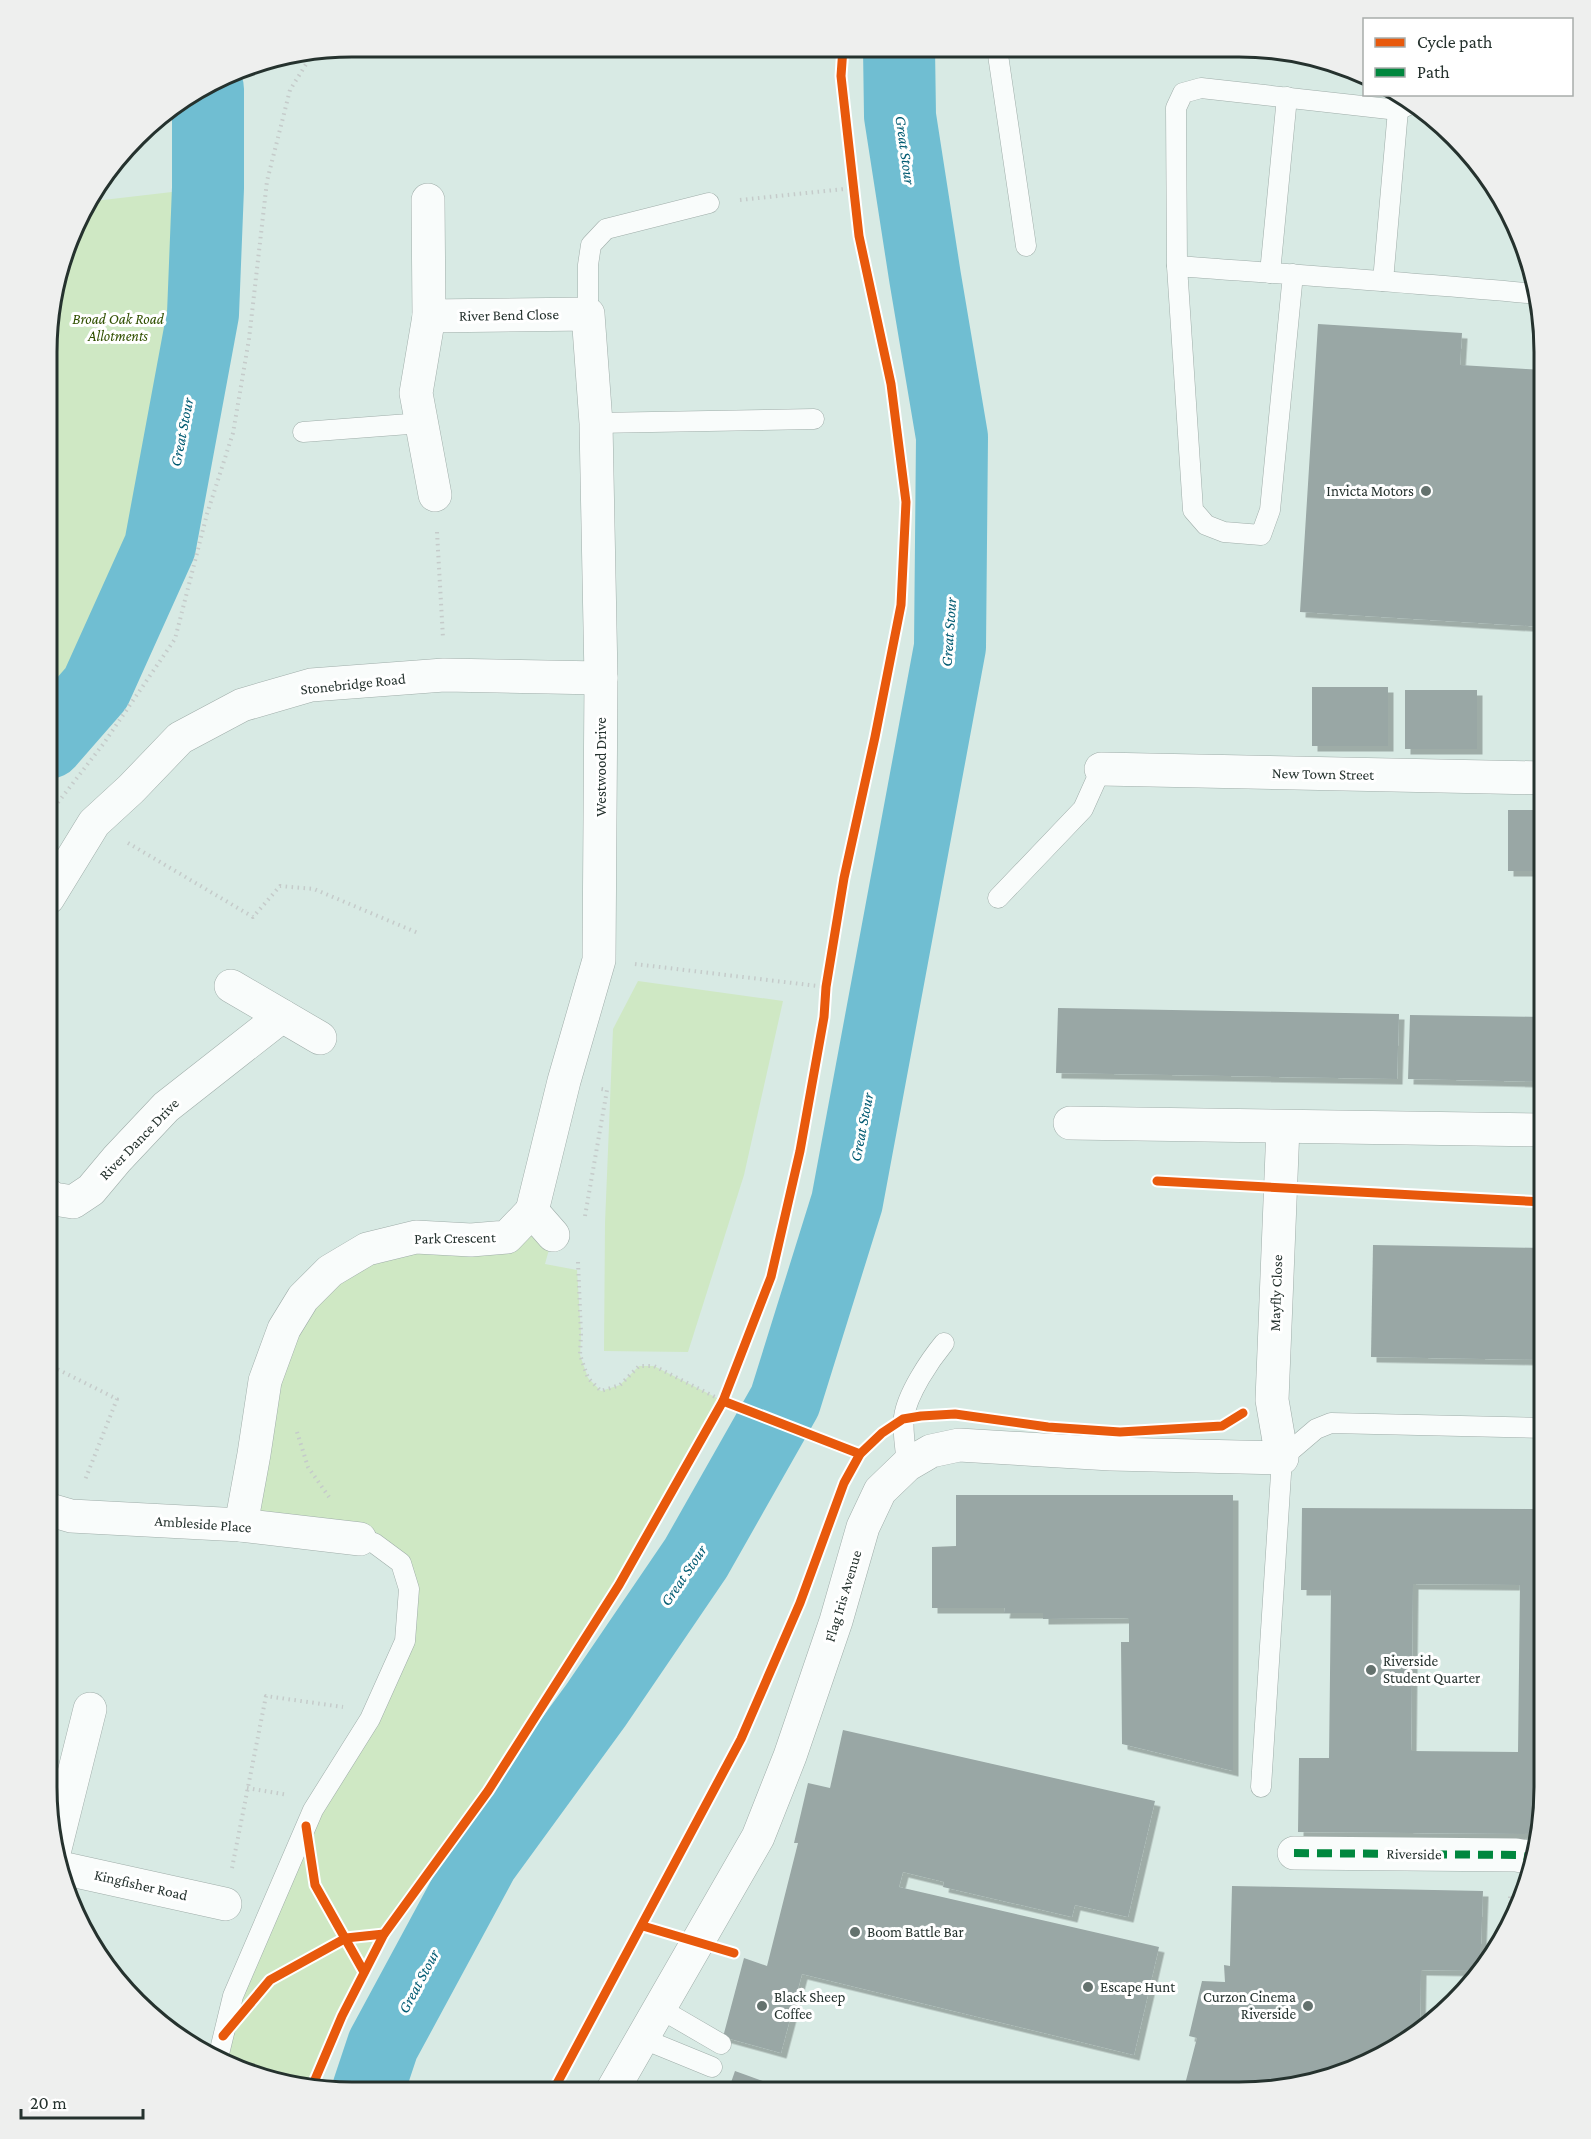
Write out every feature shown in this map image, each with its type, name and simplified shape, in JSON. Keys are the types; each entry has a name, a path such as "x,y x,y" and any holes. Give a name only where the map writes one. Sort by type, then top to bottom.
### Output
{"street":[{"path":"428,200 429,316 416,393 435,495"},
{"name":"River Bend Close","path":"429,316 588,314"},
{"name":"Westwood Drive","path":"556,1224 564,1082 599,960 601,678 596,423 588,314"},
{"name":"Stonebridge Road","path":"57,883 94,823 131,789 180,738 242,705 311,685 444,675 601,678"},
{"name":"New Town Street","path":"1101,769 1534,778"},
{"path":"231,986 320,1038"},
{"name":"River Dance Drive","path":"57,1199 73,1202 91,1190 166,1107 282,1016"},
{"path":"1070,1123 1534,1130"},
{"name":"Mayfly Close","path":"1282,1458 1272,1400 1283,1127"},
{"name":"Park Crescent","path":"241,1525 265,1381 284,1329 303,1298 330,1271 367,1249 416,1236 471,1240 507,1237 556,1224"},
{"name":"Flag Iris Avenue","path":"618,2082 658,2008 758,1838 790,1756 836,1621 863,1527 880,1491 907,1465 931,1451 959,1445 1111,1454 1282,1458"},
{"name":"Ambleside Place","path":"59,1513 241,1525 350,1537"},
{"path":"60,1827 90,1709"},
{"name":"Riverside","path":"1294,1853 1525,1857"},
{"name":"Kingfisher Road","path":"69,1870 225,1904"}],"lane":[{"path":"998,57 1026,246"},
{"path":"1293,274 1270,510 1262,535 1224,532 1206,525 1193,510 1177,266 1176,108 1183,93 1201,88 1287,98 1401,106"},
{"path":"1270,273 1287,98"},
{"path":"1383,281 1405,108"},
{"path":"588,314 588,265 591,245 606,229 709,203"},
{"path":"1177,266 1528,293"},
{"path":"596,423 814,419"},
{"path":"303,432 422,423"},
{"path":"998,898 1083,809 1101,769"},
{"path":"907,1465 903,1419 906,1407 929,1361 944,1343"},
{"path":"1261,1787 1282,1458 1316,1429 1331,1423 1534,1428"},
{"path":"220,2051 232,1996 313,1810 373,1711 405,1641 410,1589 401,1563 374,1543 350,1537"},
{"path":"658,2008 721,2044"},
{"path":"641,2038 712,2067"}],"path":[{"path":"57,803 104,742 175,639 207,514 233,433 249,339 267,181 290,90 308,61"},
{"path":"709,203 854,192 852,176"},
{"path":"435,495 444,675"},
{"path":"94,823 253,917 280,886 314,889 418,933"},
{"path":"599,960 826,992 828,976"},
{"path":"556,1224 606,1090 564,1082"},
{"path":"578,1259 580,1354 588,1378 601,1391 620,1385 639,1366 654,1366 734,1405"},
{"path":"57,1369 117,1399 59,1513"},
{"path":"717,1411 727,1390"},
{"path":"297,1428 298,1440 308,1467 322,1489 344,1512 350,1537"},
{"path":"225,1904 266,1695 373,1711"}],"green space":[{"name":"Broad Oak Road Allotments","path":"189,190 188,322 177,409 146,540 86,682 57,716 58,333 67,276 79,239 100,200"},
{"path":"638,981 783,1001 744,1175 688,1352 604,1351 605,1223 613,1029"},
{"path":"532,1211 553,1235 545,1264 577,1270 580,1355 588,1378 601,1391 620,1385 639,1366 654,1366 723,1401 619,1585 488,1791 384,1934 342,2016 315,2079 276,2072 239,2060 220,2051 233,1996 405,1641 409,1589 374,1543 241,1525 265,1381 330,1271 471,1240"}],"building":[{"name":"Invicta Motors","path":"1318,324 1462,333 1460,365 1534,369 1534,626 1300,612"},
{"path":"1312,687 1388,687 1388,746 1312,746"},
{"path":"1405,690 1477,690 1477,749 1405,749"},
{"path":"1508,810 1534,810 1534,871 1508,871"},
{"path":"1058,1008 1399,1014 1397,1079 1056,1073"},
{"path":"1410,1015 1534,1017 1534,1082 1408,1079"},
{"path":"1373,1245 1534,1248 1534,1360 1371,1357"},
{"path":"956,1495 1233,1495 1233,1771 1122,1744 1121,1642 1129,1642 1129,1618 1043,1619 1043,1613 1004,1613 1005,1608 932,1608 932,1547 956,1546"},
{"name":"Riverside Student Quarter","path":"1302,1508 1534,1509 1534,1787 1530,1834 1298,1832 1299,1758 1329,1758 1331,1590 1301,1590","holes":["1413,1584 1520,1585 1518,1752 1411,1751"]},
{"path":"843,1730 1155,1801 1128,1917 1075,1905 1072,1917 943,1887 944,1882 903,1872 899,1887 1159,1947 1134,2055 802,1974 781,2053 723,2037 744,1958 767,1966 798,1843 794,1843 808,1783 830,1788"},
{"path":"1232,1886 1483,1891 1481,1956 1469,1971 1421,1970 1420,2019 1369,2052 1315,2072 1258,2081 1186,2082 1197,2038 1189,2036 1202,1981 1225,1982 1224,1965 1230,1966"},
{"path":"735,2071 765,2082 731,2082"}],"waterway":[{"name":"Great Stour","path":"371,2082 383,2045 483,1860 596,1705 696,1558 785,1401 847,1202 950,647 952,437 900,116 899,57"},
{"name":"Great Stour","path":"57,733 96,688 160,546 203,314 208,188 208,95"}],"marked path":[{"path":"1294,1853 1525,1857"}],"cycle path":[{"path":"315,2079 342,2016 384,1934 488,1791 619,1585 723,1401 771,1277 800,1151 824,1017 826,987 844,878 901,605 906,502 891,384 859,236 841,76 842,57"},
{"path":"1157,1181 1534,1201"},
{"path":"723,1401 860,1454"},
{"path":"558,2082 741,1739 800,1603 844,1483 860,1454 882,1433 903,1419 921,1416 955,1414 1048,1427 1120,1432 1222,1426 1243,1413"},
{"path":"306,1826 315,1885 364,1972"},
{"path":"643,1926 734,1953"},
{"path":"223,2036 270,1980 346,1938 384,1934"}],"place":[{"name":"Invicta Motors","path":"1426,491"},
{"name":"Riverside Student Quarter","path":"1371,1670"},
{"name":"Boom Battle Bar","path":"855,1932"},
{"name":"Escape Hunt","path":"1088,1987"},
{"name":"Black Sheep Coffee","path":"762,2006"},
{"name":"Curzon Cinema Riverside","path":"1308,2006"}]}
